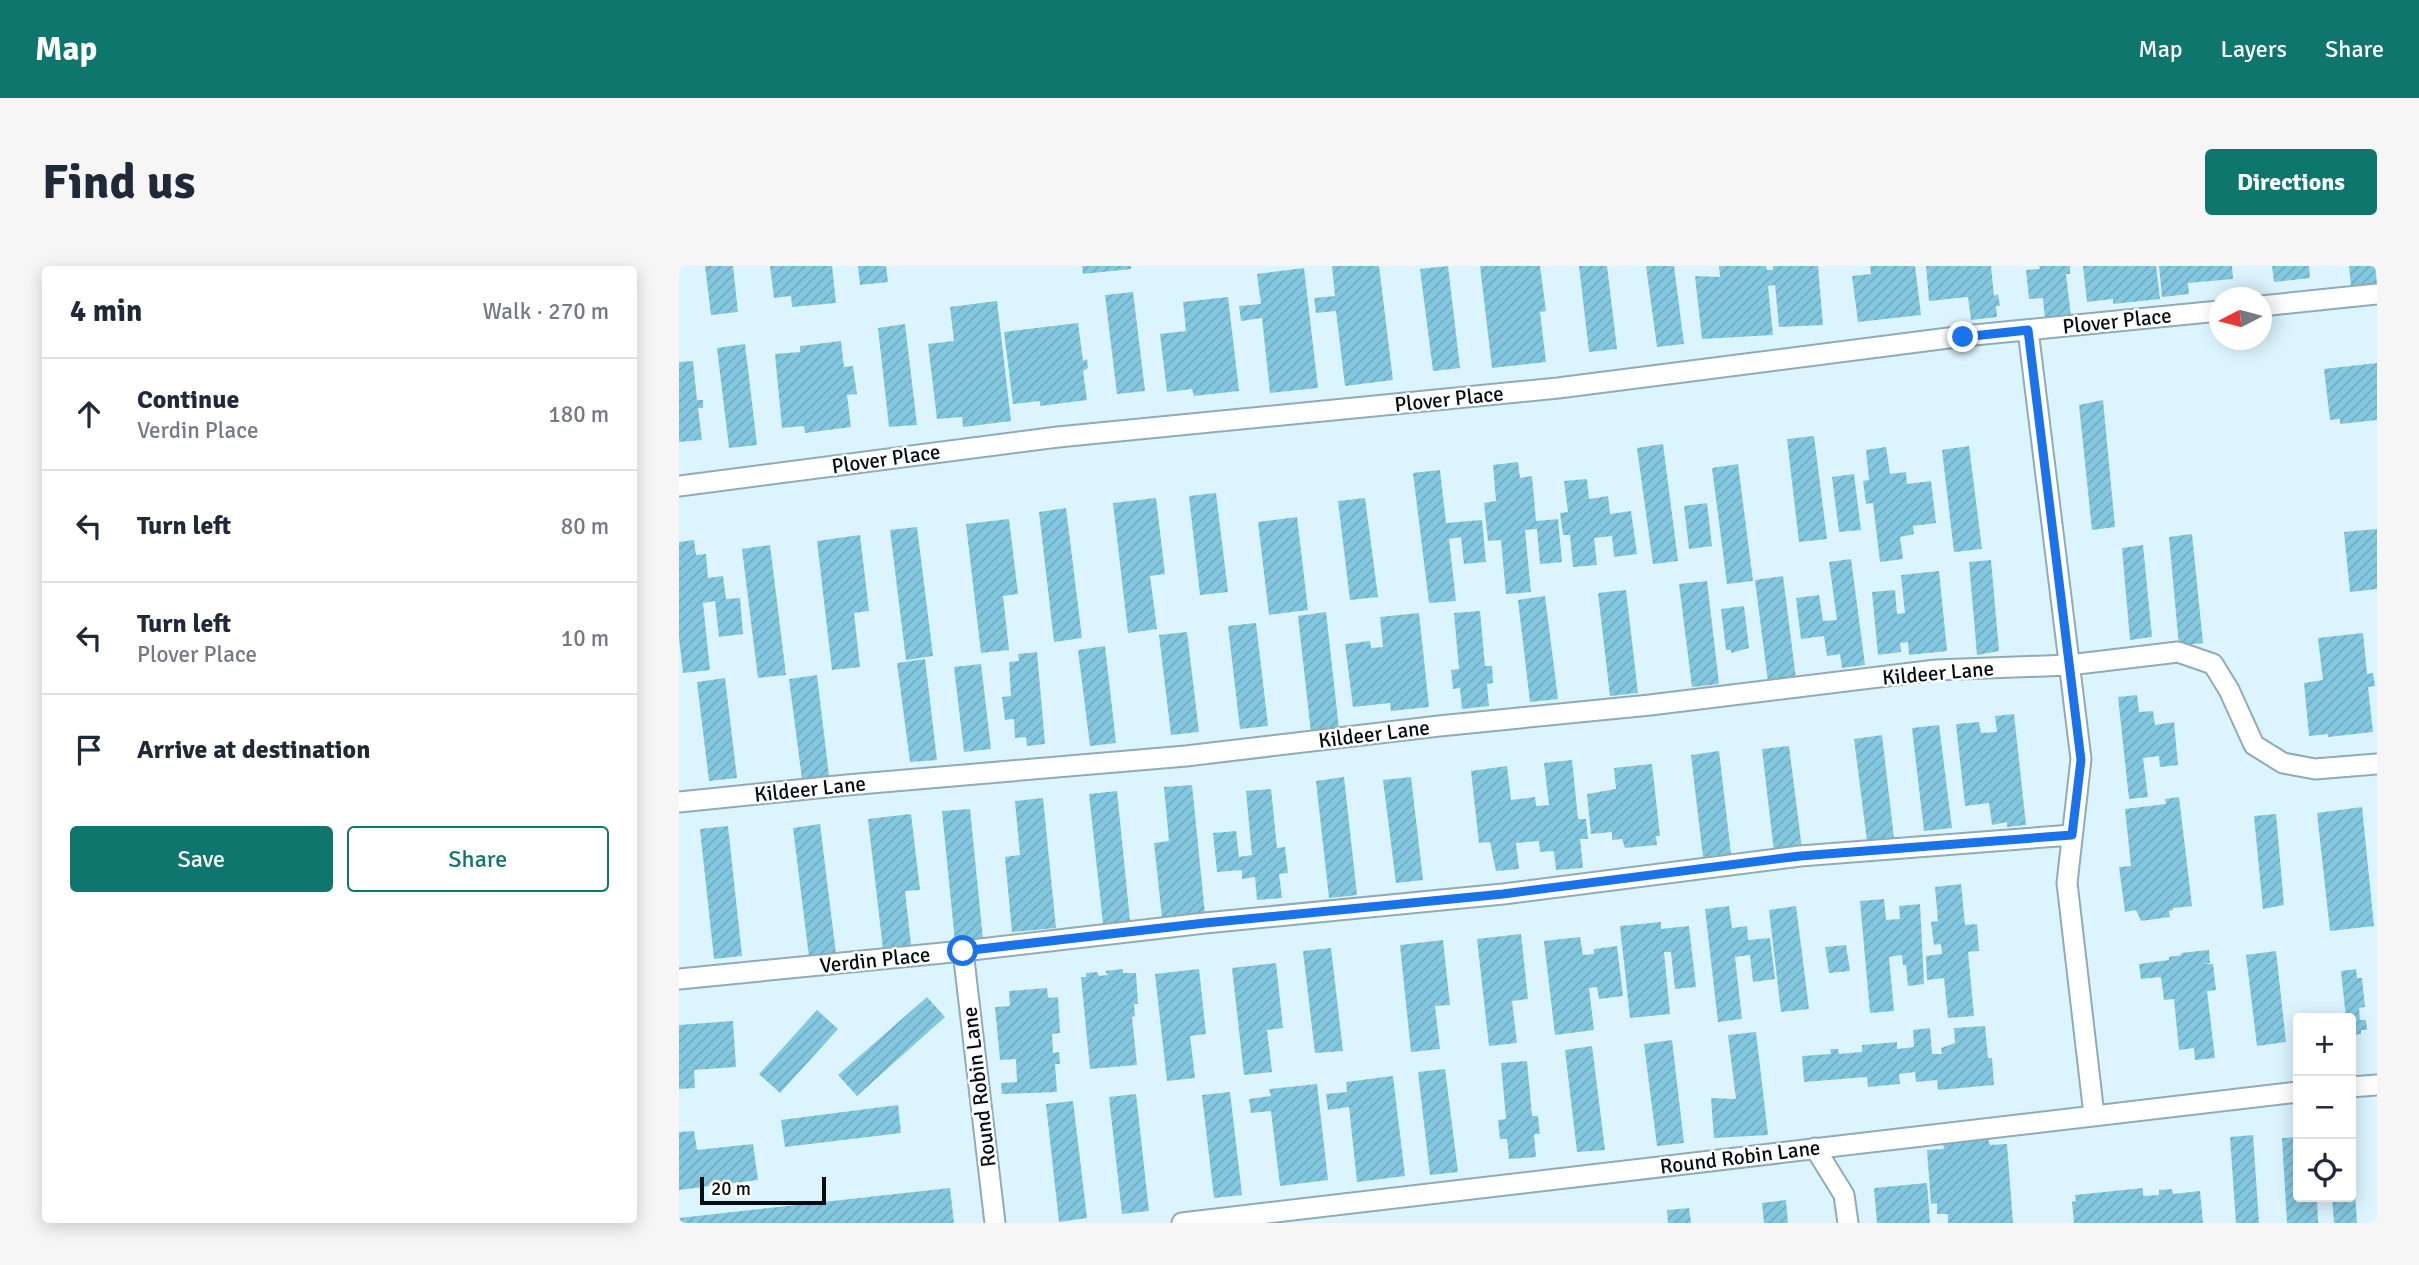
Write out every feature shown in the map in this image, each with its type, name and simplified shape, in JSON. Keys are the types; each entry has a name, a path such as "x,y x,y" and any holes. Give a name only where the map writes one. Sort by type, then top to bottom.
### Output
{"lane":[{"path":"2272,305 2377,294"},
{"name":"Plover Place","path":"679,486 1058,436 1558,388 1950,338 2209,312"},
{"path":"2028,330 2081,760 2067,883 2094,1115"},
{"name":"Kildeer Lane","path":"679,803 847,785 1185,756 1439,726 1650,705 1936,670 2069,665 2178,652 2213,664 2229,690 2254,745 2283,763 2315,769 2377,764"},
{"name":"Verdin Place","path":"679,979 1503,894 1800,856 2072,835"},
{"name":"Round Robin Lane","path":"963,951 995,1223"},
{"path":"2356,1087 2377,1085"},
{"name":"Round Robin Lane","path":"1182,1223 2293,1093"},
{"path":"1815,1149 1844,1195 1848,1223"}],"building":[{"path":"705,266 733,266 738,312 711,315"},
{"path":"770,266 832,266 836,303 792,307 791,296 774,298"},
{"path":"858,266 886,266 888,282 860,285"},
{"path":"1082,266 1131,266 1131,269 1083,274"},
{"path":"1332,266 1379,266 1393,380 1345,386 1336,311 1316,313 1314,298 1335,296"},
{"path":"1448,266 1460,368 1433,371 1420,269"},
{"path":"1480,266 1540,266 1546,311 1540,312 1546,362 1492,368"},
{"path":"1579,266 1607,266 1617,349 1589,352"},
{"path":"1646,266 1674,266 1684,344 1657,347"},
{"path":"1719,266 1766,266 1767,270 1773,270 1773,266 1818,266 1823,325 1779,327 1775,285 1768,286 1773,335 1702,339 1695,276 1720,277"},
{"path":"1870,266 1915,266 1921,315 1858,322 1852,276 1871,274"},
{"path":"1926,266 1991,266 1994,296 1998,294 2000,306 1996,306 1997,317 1971,320 1968,297 1929,301"},
{"path":"2039,266 2070,266 2070,274 2066,274 2071,317 2045,320 2043,298 2029,299 2026,270 2040,269"},
{"path":"2083,266 2156,266 2160,299 2113,304 2113,299 2087,302"},
{"path":"2159,266 2232,266 2233,279 2188,283 2189,294 2162,297"},
{"path":"2272,266 2309,266 2310,278 2274,282"},
{"path":"2349,266 2375,266 2377,284 2351,286"},
{"path":"1304,268 1318,388 1270,393 1262,318 1241,321 1239,306 1261,304 1257,274"},
{"path":"1133,292 1145,391 1117,394 1105,295"},
{"path":"1228,297 1239,391 1194,396 1192,389 1167,392 1160,334 1186,331 1183,302"},
{"path":"997,301 1011,421 963,427 962,417 937,419 928,344 954,341 950,307"},
{"path":"1078,323 1083,361 1087,359 1088,368 1083,371 1087,400 1040,406 1040,401 1013,404 1004,332"},
{"path":"905,324 917,425 889,427 878,328"},
{"path":"841,341 844,367 853,366 857,394 847,395 851,427 805,433 804,426 782,428 775,354 800,352 800,346"},
{"path":"745,344 757,445 729,448 717,348"},
{"path":"693,361 697,400 703,400 703,408 698,408 702,440 679,442 679,362"},
{"path":"2377,363 2377,420 2340,424 2340,419 2330,420 2324,369"},
{"path":"2103,400 2115,527 2092,530 2079,405"},
{"path":"1814,436 1827,539 1799,542 1787,439"},
{"path":"1663,444 1678,561 1653,564 1637,448"},
{"path":"1969,446 1982,549 1954,552 1942,450"},
{"path":"1886,447 1890,474 1906,472 1907,484 1931,481 1936,523 1913,526 1914,534 1900,537 1903,559 1880,562 1873,503 1866,504 1863,481 1869,480 1866,450"},
{"path":"1518,462 1520,478 1532,476 1536,521 1558,519 1562,562 1540,564 1537,529 1525,530 1531,592 1506,594 1501,540 1488,541 1484,503 1496,501 1493,465"},
{"path":"1738,464 1753,581 1727,584 1712,468"},
{"path":"1440,470 1446,523 1482,520 1486,562 1464,564 1461,537 1449,539 1456,601 1429,603 1413,473"},
{"path":"1854,474 1861,530 1839,532 1832,477"},
{"path":"1587,479 1589,499 1608,496 1610,514 1631,511 1637,554 1614,557 1612,536 1594,538 1597,565 1573,567 1570,535 1563,535 1560,513 1568,512 1564,481"},
{"path":"1216,493 1228,592 1200,595 1189,496"},
{"path":"1156,498 1165,574 1150,576 1157,629 1128,633 1113,503"},
{"path":"1365,498 1378,597 1350,600 1338,501"},
{"path":"1707,503 1712,546 1689,549 1684,506"},
{"path":"1066,508 1082,638 1054,642 1039,512"},
{"path":"1297,517 1308,610 1269,615 1258,522"},
{"path":"1009,519 1018,594 1003,596 1009,650 981,653 966,524"},
{"path":"917,527 933,656 906,660 890,530"},
{"path":"2377,529 2377,589 2350,592 2344,532"},
{"path":"2192,534 2203,643 2179,646 2169,537"},
{"path":"860,535 869,611 854,613 860,667 832,670 817,541"},
{"path":"694,540 696,555 706,554 708,578 723,576 726,599 740,598 743,634 719,637 715,601 703,603 710,670 683,673 679,638 679,542"},
{"path":"770,545 786,675 758,678 742,549"},
{"path":"2143,545 2152,637 2130,640 2122,548"},
{"path":"1851,559 1865,665 1842,668 1840,654 1827,656 1824,636 1801,639 1796,598 1819,595 1823,621 1837,620 1829,562"},
{"path":"1991,560 1999,651 1977,655 1969,562"},
{"path":"1939,571 1947,651 1909,655 1908,642 1900,643 1901,652 1878,655 1872,592 1895,590 1897,614 1905,613 1901,575"},
{"path":"1783,576 1796,679 1768,682 1755,580"},
{"path":"1707,581 1719,684 1692,687 1679,584"},
{"path":"1626,590 1638,693 1610,696 1598,593"},
{"path":"1545,596 1558,699 1530,702 1518,600"},
{"path":"1744,606 1749,648 1731,653 1731,650 1726,650 1721,609"},
{"path":"1480,611 1485,666 1492,666 1493,683 1487,684 1489,706 1462,709 1460,688 1453,689 1451,670 1459,669 1454,613"},
{"path":"1326,612 1339,729 1311,733 1298,616"},
{"path":"1419,613 1429,707 1391,711 1390,703 1353,707 1345,644 1370,641 1371,648 1383,647 1380,617"},
{"path":"1256,623 1268,726 1240,729 1228,626"},
{"path":"1187,632 1199,732 1171,735 1159,635"},
{"path":"2363,633 2367,674 2373,673 2375,686 2368,687 2373,732 2328,737 2328,734 2309,736 2304,683 2323,680 2318,638"},
{"path":"1105,646 1116,743 1090,746 1078,650"},
{"path":"1037,652 1045,744 1027,746 1026,737 1015,738 1014,719 1005,720 1002,697 1011,696 1009,662 1019,661 1018,654"},
{"path":"925,659 937,760 910,762 897,663"},
{"path":"981,664 991,749 964,752 954,667"},
{"path":"817,675 829,776 802,779 789,679"},
{"path":"725,678 737,778 709,781 697,682"},
{"path":"2137,695 2139,712 2153,711 2155,725 2174,722 2178,765 2160,767 2159,756 2143,758 2148,797 2129,799 2118,697"},
{"path":"2014,714 2026,825 2007,827 2007,822 1992,825 1989,803 1965,806 1956,724 1979,722 1981,733 1997,732 1995,716"},
{"path":"1939,725 1952,828 1924,831 1912,728"},
{"path":"1882,735 1894,838 1867,841 1854,739"},
{"path":"1789,746 1802,849 1774,852 1762,749"},
{"path":"1719,751 1731,854 1703,857 1691,755"},
{"path":"1572,760 1578,819 1586,819 1588,839 1580,839 1583,868 1556,870 1554,851 1540,852 1539,841 1516,843 1519,869 1496,871 1490,842 1479,843 1471,771 1507,766 1511,800 1535,797 1536,806 1549,805 1544,763"},
{"path":"1652,764 1660,836 1656,836 1657,845 1625,848 1622,839 1612,840 1612,832 1591,834 1587,794 1616,789 1614,768"},
{"path":"1344,777 1357,895 1329,898 1316,781"},
{"path":"1411,777 1423,880 1396,883 1383,780"},
{"path":"1192,785 1205,914 1162,918 1154,843 1169,841 1164,787"},
{"path":"1271,789 1277,848 1285,847 1288,873 1279,874 1282,898 1257,900 1255,877 1242,879 1242,870 1217,872 1213,833 1236,831 1239,857 1252,855 1246,791"},
{"path":"1117,791 1130,921 1103,924 1089,794"},
{"path":"2179,797 2192,906 2173,908 2169,911 2170,917 2141,921 2136,910 2125,912 2119,867 2131,866 2125,809 2166,804 2165,799"},
{"path":"1043,798 1056,928 1012,932 1005,857 1020,855 1015,801"},
{"path":"2362,807 2374,926 2330,931 2317,813"},
{"path":"970,809 983,939 955,942 942,811"},
{"path":"911,814 920,890 905,891 911,945 883,949 868,819"},
{"path":"2276,814 2284,905 2263,909 2254,816"},
{"path":"820,824 836,954 809,957 793,828"},
{"path":"728,826 742,956 714,959 700,829"},
{"path":"1961,884 1965,925 1977,924 1979,951 1968,952 1974,1016 1948,1018 1944,978 1927,980 1926,956 1942,954 1941,944 1934,945 1931,922 1938,921 1935,887"},
{"path":"1884,899 1886,920 1900,919 1899,906 1920,904 1924,984 1908,986 1902,955 1889,957 1894,1011 1870,1013 1860,901"},
{"path":"1729,906 1732,928 1747,926 1748,940 1770,938 1775,979 1753,982 1750,955 1735,957 1742,1019 1718,1022 1705,909"},
{"path":"1796,906 1809,1009 1781,1012 1769,910"},
{"path":"1661,922 1661,929 1689,926 1696,987 1675,989 1671,952 1664,952 1670,1014 1630,1018 1620,926"},
{"path":"1521,934 1528,999 1512,1001 1517,1043 1489,1046 1477,939"},
{"path":"1580,937 1583,955 1594,954 1594,949 1617,946 1623,996 1599,999 1597,987 1589,988 1594,1030 1555,1035 1544,941"},
{"path":"1443,940 1450,1005 1435,1006 1440,1049 1411,1052 1400,945"},
{"path":"1846,945 1850,971 1829,973 1825,947"},
{"path":"1331,948 1343,1051 1315,1053 1303,951"},
{"path":"2209,950 2210,963 2201,964 2213,964 2216,990 2207,991 2215,1058 2195,1060 2194,1048 2179,1050 2174,999 2164,1000 2161,977 2141,979 2139,964 2169,960 2169,957 2182,955 2181,953"},
{"path":"2276,951 2286,1042 2257,1046 2246,955"},
{"path":"1276,963 1283,1028 1267,1030 1272,1072 1244,1075 1232,968"},
{"path":"1123,969 1123,973 1136,973 1138,1004 1134,1004 1135,1016 1132,1017 1137,1065 1090,1069 1081,977 1086,977 1086,973 1097,972 1099,976 1108,975 1105,971"},
{"path":"1199,969 1206,1034 1190,1036 1195,1078 1167,1081 1155,974"},
{"path":"2356,969 2357,978 2362,978 2365,1007 2359,1008 2360,1020 2366,1020 2367,1030 2361,1030 2361,1034 2356,1034 2356,1013 2345,1013 2341,971"},
{"path":"1047,988 1048,998 1058,997 1060,1033 1052,1034 1053,1053 1059,1052 1060,1064 1055,1064 1057,1092 1002,1094 1001,1083 1017,1082 1016,1059 1000,1060 995,1007 1010,1006 1009,991"},
{"path":"927,997 945,1017 857,1096 838,1075"},
{"path":"817,1010 838,1029 780,1093 759,1074"},
{"path":"733,1021 736,1067 694,1070 695,1088 679,1089 679,1025"},
{"path":"1985,1026 1994,1085 1938,1090 1937,1080 1916,1082 1915,1072 1899,1074 1900,1084 1868,1087 1867,1077 1804,1082 1802,1056 1831,1054 1830,1049 1838,1049 1839,1054 1862,1052 1862,1045 1897,1042 1897,1049 1914,1047 1913,1030 1930,1028 1932,1054 1942,1054 1941,1048 1955,1043 1954,1028"},
{"path":"1756,1032 1768,1135 1714,1138 1711,1098 1736,1099 1728,1035"},
{"path":"1672,1040 1684,1143 1657,1146 1644,1044"},
{"path":"1592,1046 1605,1150 1577,1152 1565,1050"},
{"path":"1527,1061 1532,1116 1538,1116 1540,1134 1534,1134 1536,1157 1509,1159 1507,1139 1500,1139 1498,1120 1506,1119 1501,1063"},
{"path":"1445,1069 1458,1172 1430,1175 1418,1072"},
{"path":"1393,1076 1405,1176 1357,1182 1349,1107 1328,1110 1326,1094 1347,1092 1346,1082"},
{"path":"1317,1084 1328,1180 1280,1186 1271,1111 1251,1113 1249,1099 1271,1096 1269,1089"},
{"path":"1230,1092 1242,1195 1214,1198 1202,1095"},
{"path":"1136,1094 1149,1211 1122,1214 1109,1097"},
{"path":"1073,1101 1087,1218 1059,1222 1046,1104"},
{"path":"898,1105 901,1133 785,1147 781,1120"},
{"path":"694,1131 697,1150 753,1144 758,1180 679,1190 679,1132"},
{"path":"2253,1135 2259,1223 2236,1223 2230,1137"},
{"path":"1987,1136 1990,1145 2007,1144 2013,1223 1948,1223 1948,1214 1937,1214 1937,1203 1931,1204 1927,1150 1944,1149 1943,1142"},
{"path":"2293,1137 2293,1202 2317,1202 2318,1223 2287,1223 2282,1138"},
{"path":"1927,1183 1930,1223 1877,1223 1874,1188"},
{"path":"950,1188 954,1223 679,1223 679,1218"},
{"path":"2143,1188 2143,1196 2159,1195 2159,1190 2172,1189 2173,1194 2200,1191 2203,1223 2074,1223 2072,1202 2076,1201 2075,1195"},
{"path":"1786,1200 1788,1223 1764,1223 1762,1203"},
{"path":"2332,1202 2356,1202 2357,1223 2334,1223"},
{"path":"1689,1208 1691,1223 1668,1223 1667,1210"}],"route":[{"path":"963,951 1205,923 1503,894 1800,856 2072,835 2081,760 2028,330 1963,337"}]}
